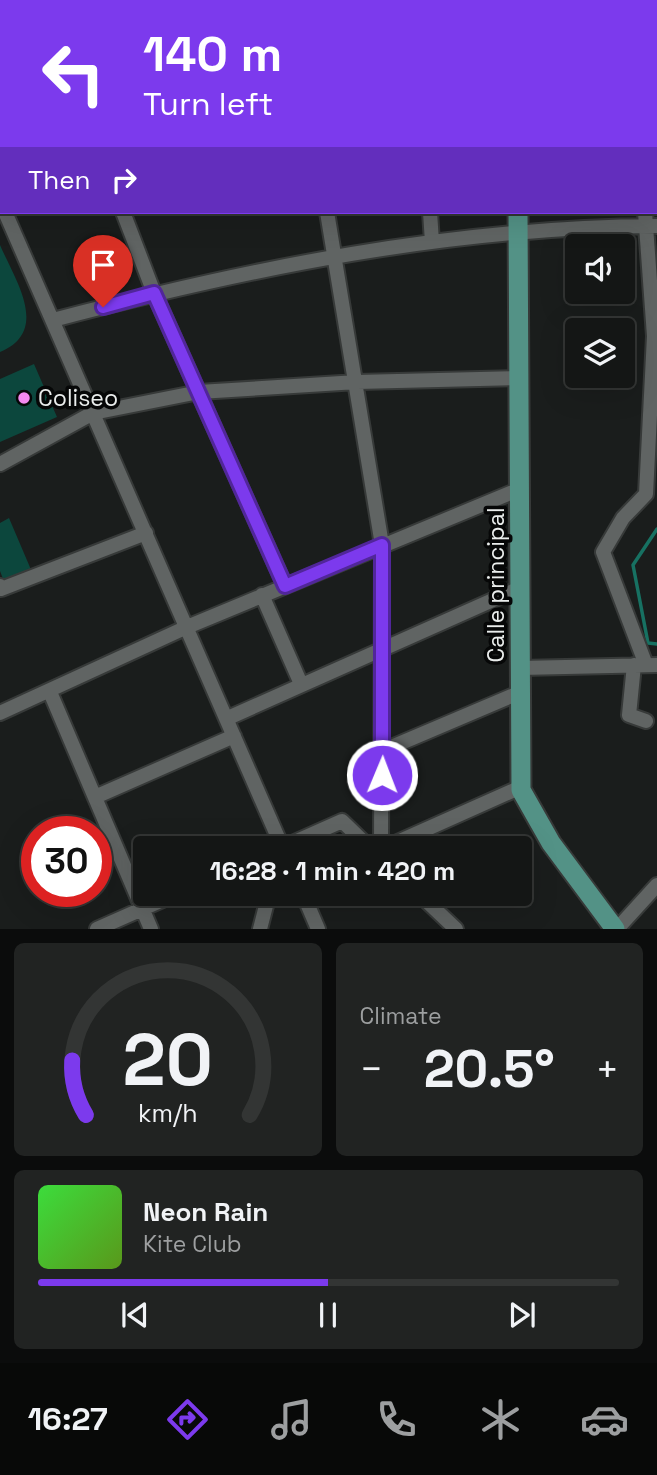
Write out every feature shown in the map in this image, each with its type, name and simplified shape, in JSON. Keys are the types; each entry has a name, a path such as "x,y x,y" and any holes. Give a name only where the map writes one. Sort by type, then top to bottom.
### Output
{"main road":[{"name":"Calle principal","path":"518,214 521,787 551,842 616,929"}],"street":[{"path":"6,214 228,718 277,836"},
{"path":"124,214 154,293 285,586"},
{"path":"327,214 382,545 381,836"},
{"path":"430,214 432,242"},
{"path":"53,320 154,293 333,256 432,242 649,221 654,336 646,494 623,518 603,552 646,665 629,715 646,722"},
{"path":"0,464 93,413 199,392 357,382 520,378"},
{"path":"0,713 187,627 520,489"},
{"path":"1,588 146,533"},
{"path":"228,718 520,588"},
{"path":"262,595 301,684"},
{"path":"520,668 646,665"},
{"path":"50,692 151,929"},
{"path":"382,751 521,692"},
{"path":"95,797 234,736"},
{"path":"410,836 521,787"},
{"path":"309,836 342,821 358,836"},
{"path":"616,929 657,885"},
{"path":"97,929 149,906"},
{"path":"260,929 266,906"},
{"path":"308,906 318,929"},
{"path":"432,906 456,929"}],"green space":[{"path":"0,245 20,289 26,318 24,331 15,343 0,352"},
{"name":"Coliseo","path":"34,364 57,417 0,442 0,379"},
{"path":"9,518 32,572 5,584 0,571 0,523"}],"waterway":[{"path":"657,529 633,565 648,643 657,644"}],"place":[{"name":"Coliseo","path":"24,398"}],"route":[{"path":"103,307 154,293 285,586 382,545 382,775"}]}
